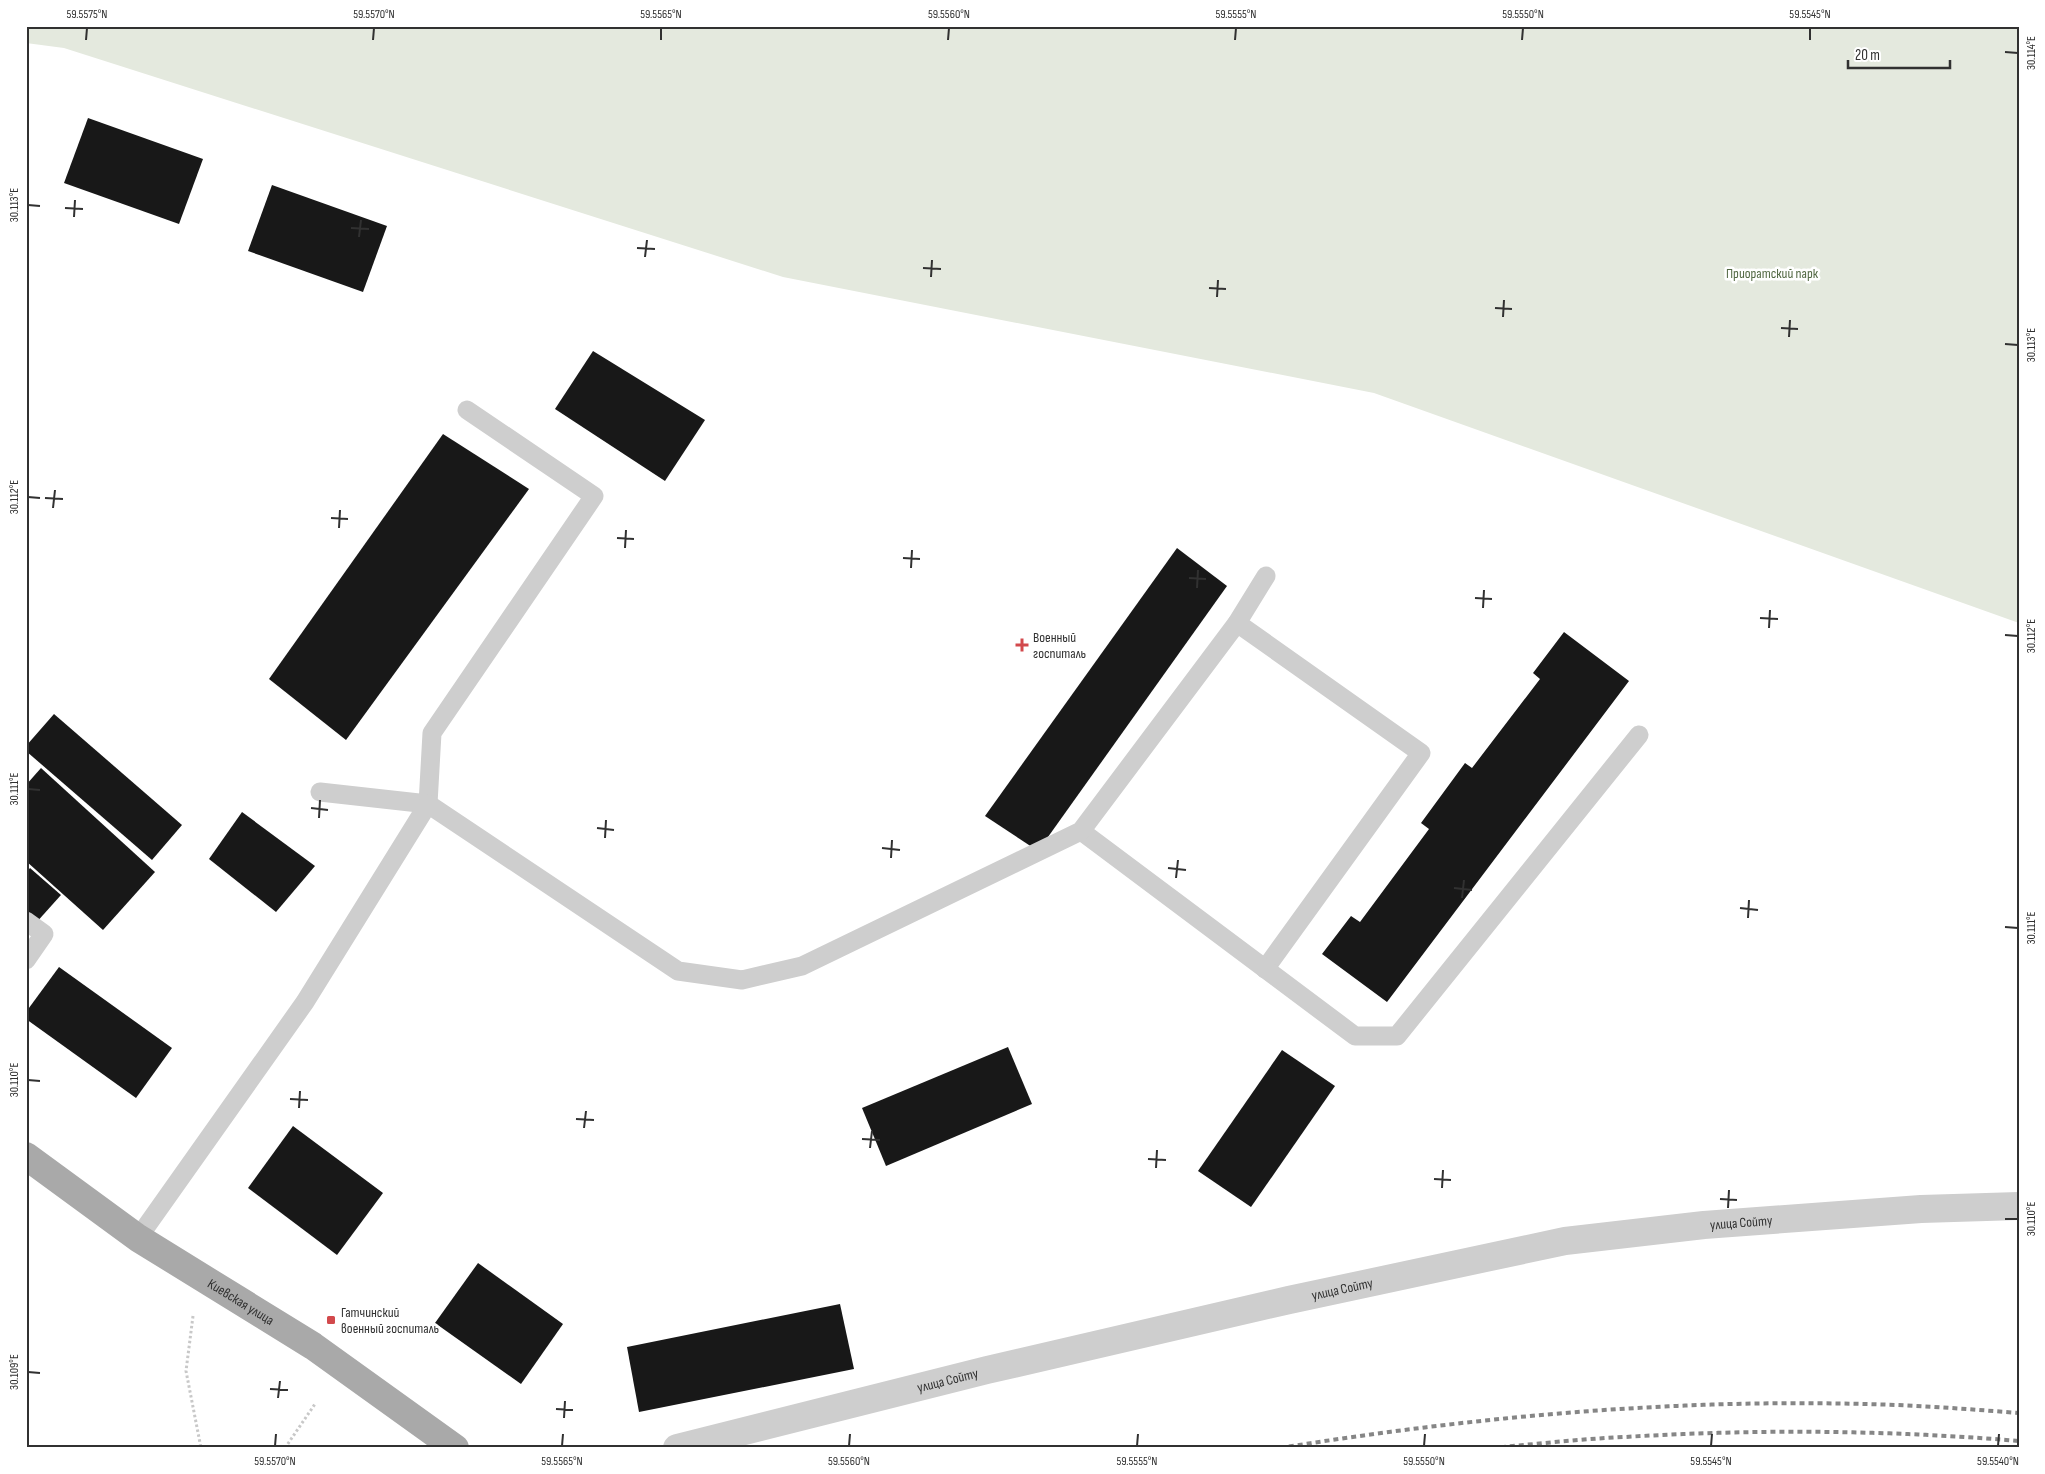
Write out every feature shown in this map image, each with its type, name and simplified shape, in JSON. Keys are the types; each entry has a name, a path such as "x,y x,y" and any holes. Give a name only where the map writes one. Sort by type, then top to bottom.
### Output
{"main road":[{"name":"Киевская улица","path":"26,1156 138,1238 313,1346 455,1448"}],"street":[{"name":"улица Сойту","path":"677,1448 1016,1363 1289,1300 1565,1240 1704,1225 1921,1209 2019,1206"}],"lane":[{"path":"138,1238 305,1002 428,804 432,734 594,496 467,410"},
{"path":"320,792 428,804 678,971 742,980 802,966 1082,831 1237,623 1266,576"},
{"path":"1237,623 1421,753 1266,968"},
{"path":"1082,831 1355,1036 1398,1036 1639,735"},
{"path":"26,921 44,934 26,960"}],"path":[{"path":"193,1316 186,1371 201,1448"},
{"path":"285,1448 315,1404"}],"green space":[{"name":"Приоратский парк","path":"26,26 2019,26 2019,623 1374,393 783,277 64,48 26,43"}],"building":[{"path":"88,118 203,159 179,224 64,183"},
{"path":"272,185 387,226 363,292 248,251"},
{"path":"593,351 705,420 665,481 555,409"},
{"path":"443,434 529,489 346,740 269,679"},
{"path":"1177,548 1227,586 1038,851 985,816"},
{"path":"1564,632 1629,681 1387,1002 1322,954 1351,916 1360,922 1429,829 1421,823 1465,763 1472,768 1540,679 1533,673"},
{"path":"54,714 182,825 152,860 26,751 26,746"},
{"path":"41,768 155,872 103,930 26,861 26,785"},
{"path":"242,812 315,866 276,912 209,859"},
{"path":"30,868 61,895 26,934 26,873"},
{"path":"59,967 172,1048 136,1098 26,1019 26,1012"},
{"path":"1008,1047 1032,1104 886,1166 862,1108"},
{"path":"1282,1050 1335,1086 1251,1207 1198,1171"},
{"path":"293,1126 383,1193 337,1255 248,1188"},
{"path":"478,1263 563,1324 521,1384 435,1323"},
{"path":"840,1304 854,1369 639,1412 627,1347"}],"railway":[{"path":"1280,1448 1425,1427 1498,1419 1571,1412 1717,1404 1864,1404 2019,1413"},
{"path":"1492,1448 1674,1434 1773,1432 1871,1433 2019,1441"}],"place":[{"name":"Военный госпиталь","path":"1022,645"},
{"name":"Гатчинский военный госпиталь","path":"331,1320"}]}
